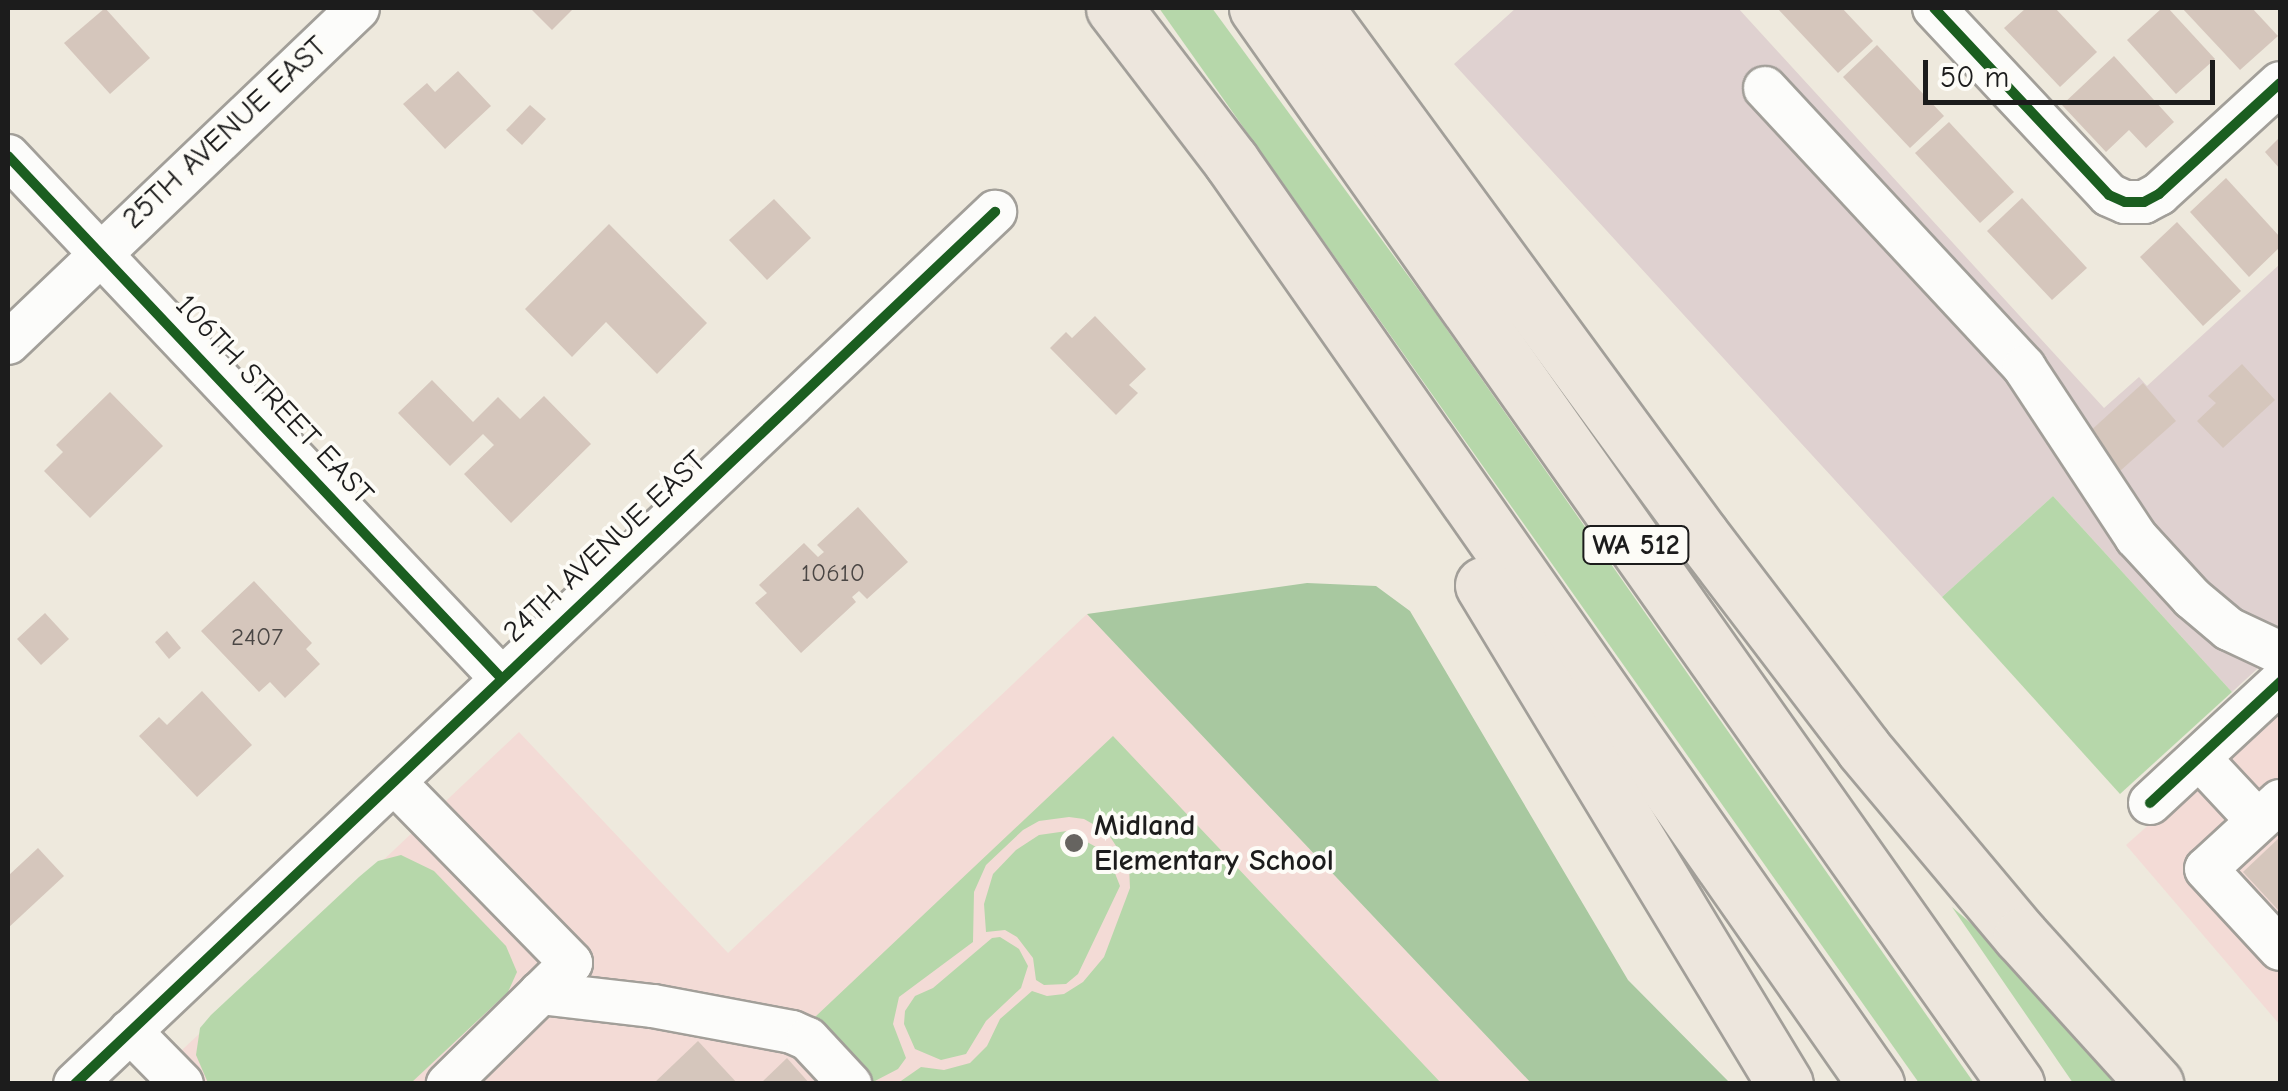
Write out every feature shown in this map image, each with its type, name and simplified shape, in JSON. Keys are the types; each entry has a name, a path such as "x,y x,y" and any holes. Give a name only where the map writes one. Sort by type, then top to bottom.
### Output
{"highway":[{"path":"1114,8 1231,161 1876,1084"},
{"name":"WA 512","path":"1257,8 2016,1084"},
{"path":"1315,8 1701,535 1863,748 2021,936 2155,1084"},
{"path":"1231,161 1785,1084"}],"street":[{"name":"25TH AVENUE EAST","path":"8,343 358,8"},
{"path":"1951,13 2109,195 2125,202 2144,202 2159,194 2280,83"},
{"path":"1765,88 2024,366 2136,537 2192,598 2230,629 2280,653"},
{"name":"106TH STREET EAST","path":"8,156 502,680"},
{"name":"24TH AVENUE EAST","path":"75,1084 995,212"},
{"path":"2150,802 2280,682"},
{"path":"2199,758 2270,811 2206,870 2280,949"},
{"path":"394,782 572,963 448,1084"},
{"path":"540,993 653,1006 792,1032 808,1039 850,1084"},
{"path":"130,1031 182,1084"}],"shaded area":[{"path":"1516,8 1738,8 2104,408 2139,377 2147,386 2280,264 2280,648 2232,692 2053,496 1942,597 1454,64"},
{"name":"Midland Elementary School","path":"1087,614 1531,1083 146,1084 519,732 728,953"},
{"path":"2280,708 2280,1025 2126,845"}],"green space":[{"path":"1159,8 1212,8 1434,311 1974,1083 1919,1083"},
{"path":"2053,496 2232,692 2120,794 1942,597"},
{"path":"1307,583 1376,586 1410,611 1628,980 1730,1083 1531,1083 1087,614"},
{"path":"1113,736 1441,1083 898,1083 921,1067 944,1070 970,1063 987,1046 1000,1019 1032,991 1047,996 1064,994 1083,982 1104,957 1130,888 1129,866 1107,832 1084,819 1069,817 1039,821 1023,830 986,865 974,892 973,942 899,997 893,1024 906,1058 898,1069 873,1082 815,1017"},
{"path":"1067,831 1107,853 1120,886 1078,974 1066,984 1044,985 1036,980 1033,958 1017,937 1005,930 986,932 984,904 993,874 1016,850 1039,835"},
{"path":"401,855 434,871 506,946 517,972 508,992 411,1083 208,1083 196,1055 200,1028 211,1015 378,861"},
{"path":"1952,907 1988,938 2116,1083 2073,1083"},
{"path":"1000,937 1019,949 1028,966 1021,988 986,1021 966,1054 941,1060 915,1049 904,1024 905,1011 915,996 933,988 992,938"}],"building":[{"path":"105,8 150,58 110,94 64,43"},
{"path":"530,8 574,8 552,30"},
{"path":"1777,8 1842,8 1873,41 1838,73"},
{"path":"2026,8 2055,8 2097,52 2060,87 2004,28"},
{"path":"2162,8 2168,8 2215,59 2176,94 2127,40"},
{"path":"2182,8 2252,8 2278,36 2240,70"},
{"path":"1877,45 1944,116 1910,148 1843,77"},
{"path":"2114,56 2174,122 2146,148 2129,130 2106,152 2062,105"},
{"path":"458,71 491,106 445,149 403,104 427,83 435,92"},
{"path":"530,105 546,119 522,145 506,130"},
{"path":"1949,122 2014,192 1980,223 1915,153"},
{"path":"2280,137 2280,169 2265,152"},
{"path":"2226,178 2280,237 2280,247 2249,277 2190,212"},
{"path":"2022,198 2087,268 2052,300 1987,231"},
{"path":"774,199 811,238 767,280 729,240"},
{"path":"2177,222 2241,291 2203,326 2140,257"},
{"path":"609,224 707,323 657,374 606,322 572,357 525,309"},
{"path":"1095,316 1146,369 1129,385 1138,393 1116,415 1050,348 1066,332 1072,338"},
{"path":"2242,364 2275,400 2223,448 2197,421 2216,403 2208,396"},
{"path":"432,380 473,422 498,397 520,419 544,396 591,444 511,523 464,474 494,445 483,434 450,466 398,413"},
{"path":"2143,383 2176,421 2120,471 2087,434"},
{"path":"110,392 163,446 90,518 44,471 63,452 56,445"},
{"path":"858,507 908,562 867,599 859,591 852,597 856,602 801,653 755,603 767,593 759,585 804,543 818,557 824,552 817,545"},
{"path":"254,581 312,643 306,649 320,664 285,698 270,682 259,692 201,631"},
{"path":"45,613 69,639 41,665 17,639"},
{"path":"167,631 181,648 169,659 155,642"},
{"path":"202,691 252,745 197,797 139,736 159,717 167,725"},
{"path":"2280,837 2280,912 2243,872"},
{"path":"38,848 64,876 8,928 8,876"},
{"path":"698,1041 738,1084 653,1084"},
{"path":"787,1058 810,1084 760,1084"}],"cycle path":[{"path":"1934,8 2109,195 2125,202 2144,202 2159,194 2280,83"},
{"path":"8,156 502,679"},
{"path":"75,1084 995,212"},
{"path":"2150,803 2280,682"}],"place":[{"name":"Midland Elementary School","path":"1074,843"}]}
